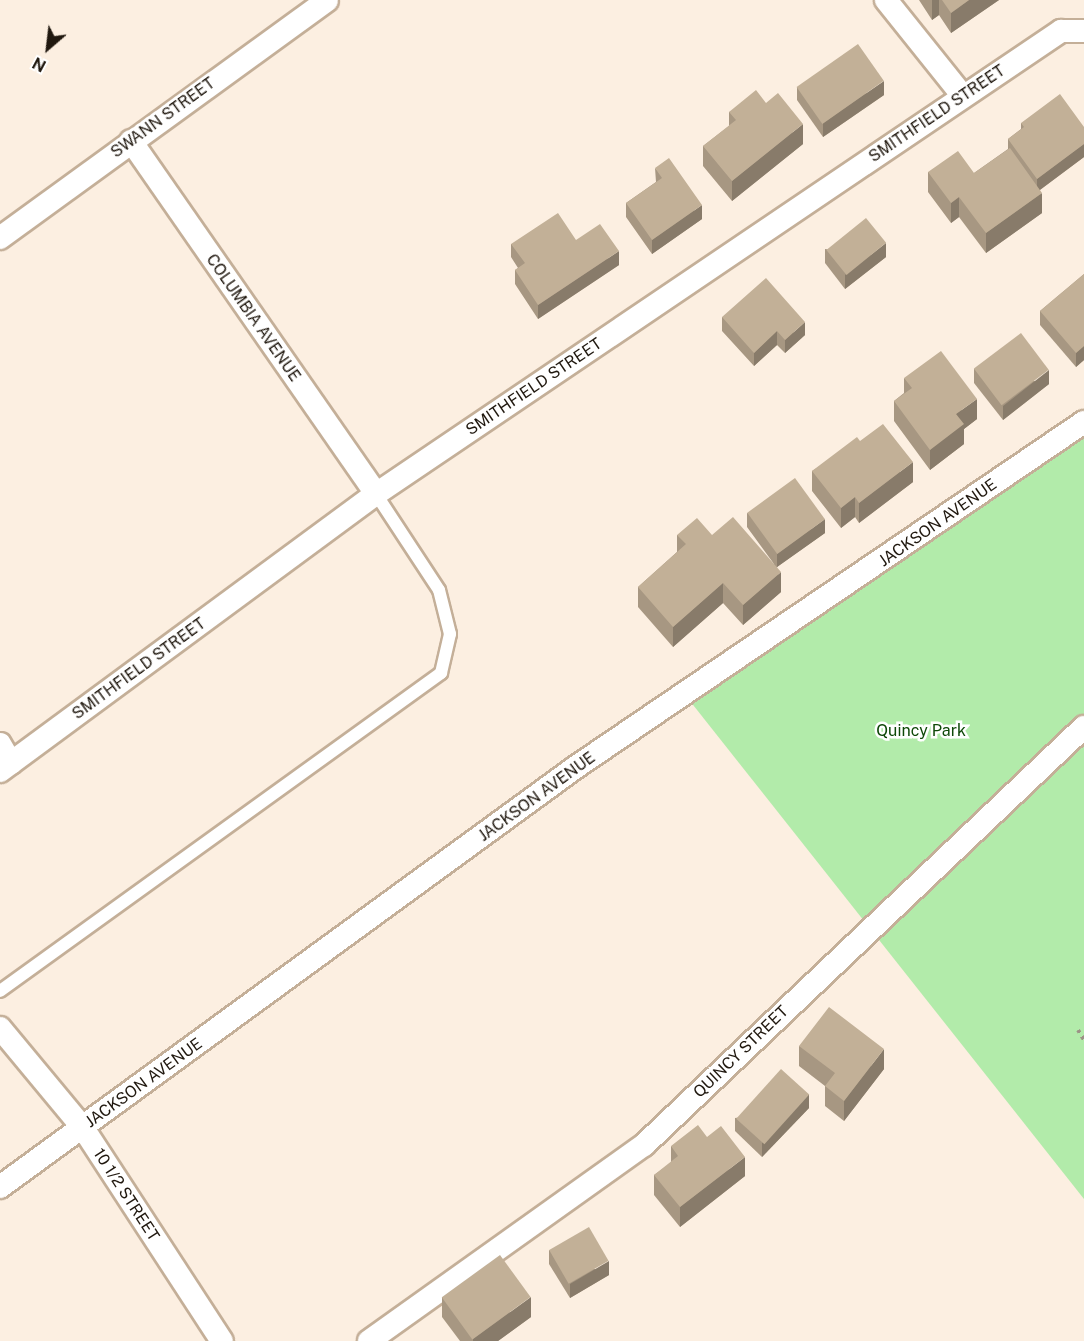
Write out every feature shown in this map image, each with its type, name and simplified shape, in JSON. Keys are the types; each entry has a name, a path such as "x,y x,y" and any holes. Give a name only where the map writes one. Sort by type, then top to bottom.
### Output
{"street":[{"path":"886,0 963,96"},
{"name":"SWANN STREET","path":"0,238 321,2"},
{"name":"SMITHFIELD STREET","path":"6,767 376,494 1061,31 1084,31"},
{"name":"COLUMBIA AVENUE","path":"131,141 376,494"},
{"name":"JACKSON AVENUE","path":"0,1187 576,767 1084,422"},
{"name":"QUINCY STREET","path":"369,1341 644,1145 1084,727"},
{"path":"0,744 6,767"},
{"name":"10 1/2 STREET","path":"0,1028 83,1128 222,1341"}],"lane":[{"path":"0,991 441,673 450,634 439,590 376,494"}],"path":[{"path":"1078,1030 1084,1040"}],"green space":[{"name":"Quincy Park","path":"1084,422 1084,1199 686,696"}],"building":[{"path":"942,0 969,0 951,13"},
{"path":"858,44 884,81 822,124 797,87"},
{"path":"756,90 766,103 778,93 803,124 732,181 703,146 736,120 729,112"},
{"path":"1060,94 1084,127 1084,144 1037,179 1008,139 1024,127 1021,123"},
{"path":"1010,148 1042,193 986,233 959,197 951,203 928,172 958,151 974,173"},
{"path":"669,158 702,205 652,240 626,203 662,178 655,168"},
{"path":"558,213 576,240 600,224 619,251 538,305 515,270 525,263 511,244"},
{"path":"866,218 886,243 847,275 826,250"},
{"path":"1084,274 1084,346 1076,353 1040,311"},
{"path":"766,278 805,322 785,340 777,331 754,353 722,317"},
{"path":"1021,333 1049,370 1002,405 974,369"},
{"path":"941,351 977,399 956,414 964,424 930,450 894,401 912,388 904,378"},
{"path":"883,424 913,462 859,503 855,497 841,508 812,471 857,437 860,441"},
{"path":"795,478 825,519 777,554 747,513"},
{"path":"733,517 781,572 743,605 723,583 673,627 638,587 686,544 677,535 697,518 712,535"},
{"path":"829,1007 884,1049 844,1101 825,1086 835,1073 799,1046"},
{"path":"781,1069 809,1094 764,1144 736,1119"},
{"path":"698,1125 707,1137 721,1126 745,1157 680,1207 654,1175 678,1156 671,1146"},
{"path":"589,1227 608,1261 569,1284 549,1250"},
{"path":"500,1255 531,1297 472,1339 442,1297"}]}
